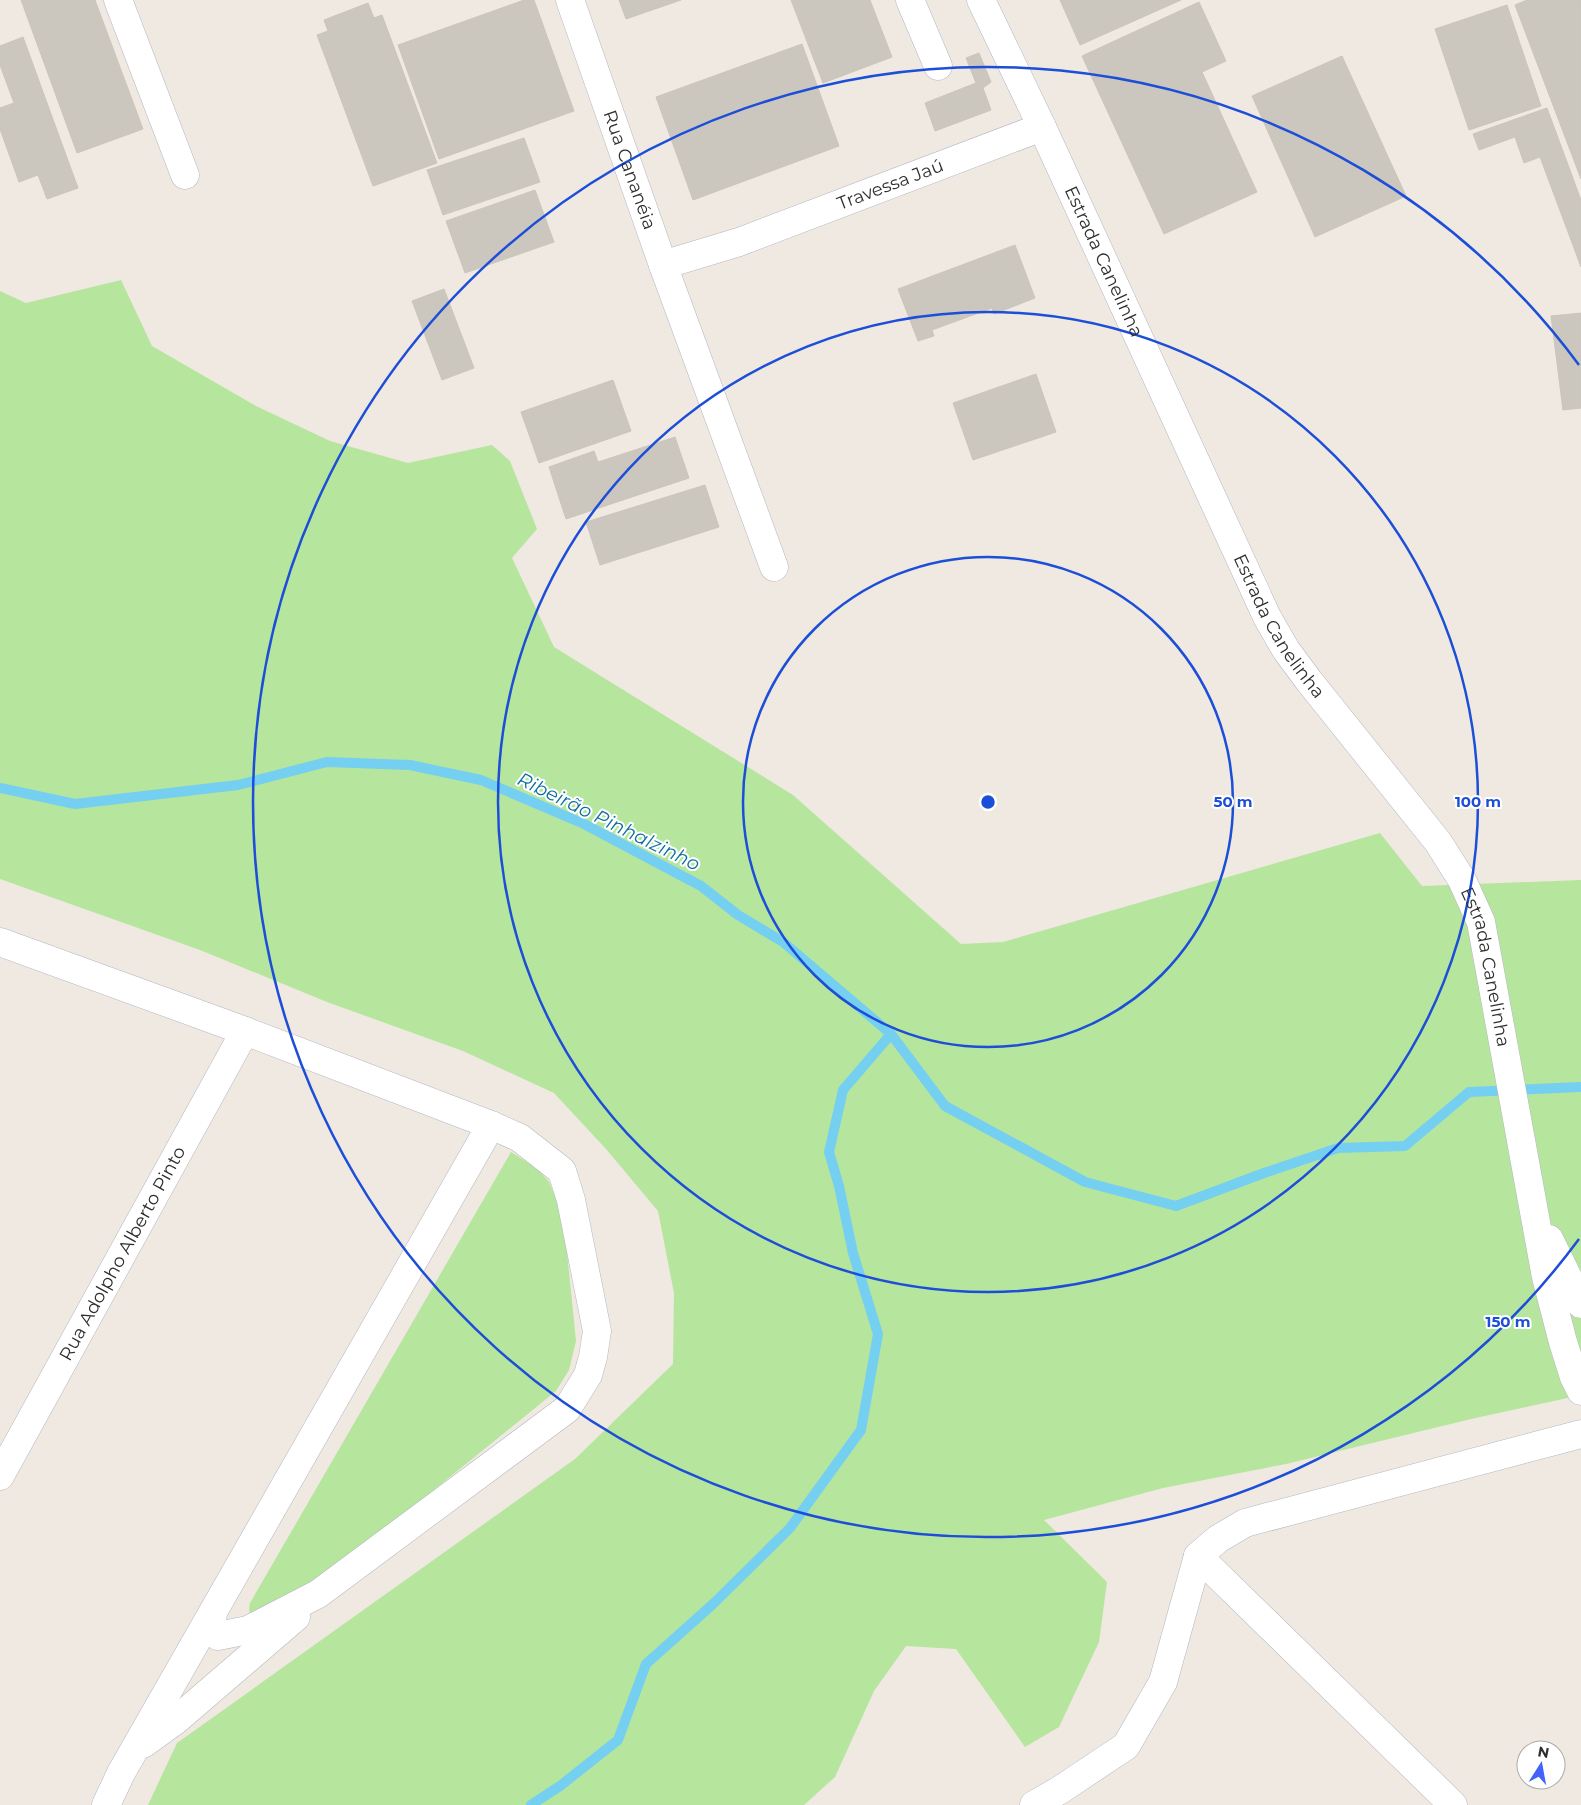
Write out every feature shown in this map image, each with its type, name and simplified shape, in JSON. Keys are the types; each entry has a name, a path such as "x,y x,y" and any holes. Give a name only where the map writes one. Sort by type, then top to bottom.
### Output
{"street":[{"path":"118,0 185,174"},
{"name":"Rua Cananéia","path":"570,0 663,265 774,567"},
{"path":"910,0 938,66"},
{"name":"Estrada Canelinha","path":"981,0 1042,127 1267,617 1286,650 1438,842 1462,880 1481,922 1546,1277 1563,1342 1574,1377 1581,1391"},
{"name":"Estrada Canelinha","path":"999,37 1000,0"},
{"name":"Travessa Jaú","path":"663,265 739,242 1042,127"},
{"path":"0,942 245,1032 491,1125 520,1138 562,1171 571,1200 597,1331 588,1375 567,1409 318,1594 290,1623 175,1721 134,1750"},
{"name":"Rua Adolpho Alberto Pinto","path":"0,1476 245,1032"},
{"path":"106,1805 134,1750 491,1125"},
{"name":"Estrada Canelinha","path":"1535,1210 1581,1304"},
{"path":"1034,1805 1068,1797 1126,1746 1163,1682 1198,1556 1218,1539 1246,1523 1581,1434"},
{"path":"1198,1556 1453,1805"},
{"path":"213,1612 211,1628 218,1636 236,1633 248,1630 318,1594"}],"green space":[{"path":"121,280 152,346 256,406 330,441 408,463 492,445 510,461 537,529 512,558 554,647 793,795 961,944 1003,942 1380,833 1422,886 1581,880 1581,1395 1471,1419 1286,1464 1163,1488 1044,1520 1107,1582 1099,1642 1059,1727 1025,1747 956,1649 906,1646 874,1691 835,1777 804,1805 148,1805 177,1743 575,1459 673,1364 674,1293 658,1211 606,1149 554,1093 463,1051 327,1002 200,950 0,879 0,291 26,303"},
{"path":"511,1152 538,1169 549,1182 563,1213 576,1341 569,1370 556,1391 271,1622 250,1615 250,1603"}],"building":[{"path":"21,0 95,0 143,129 77,153"},
{"path":"524,0 534,0 574,111 439,159 398,45"},
{"path":"619,0 681,0 626,19"},
{"path":"791,0 870,0 892,57 823,83"},
{"path":"1060,0 1181,0 1080,45"},
{"path":"1527,0 1581,0 1581,179 1515,5"},
{"path":"1199,2 1226,61 1202,72 1257,192 1164,234 1082,56"},
{"path":"368,3 374,18 382,15 437,163 373,186 317,35 328,31 324,20"},
{"path":"1507,5 1541,106 1469,130 1435,29"},
{"path":"23,37 78,188 47,199 38,175 19,182 0,129 0,108 14,103 0,65 0,46"},
{"path":"802,44 839,146 693,200 656,97"},
{"path":"979,53 991,82 983,88 991,110 935,131 925,103 976,83 966,58"},
{"path":"1342,56 1406,196 1315,237 1252,96"},
{"path":"1547,108 1581,200 1581,267 1540,157 1524,163 1515,137 1479,150 1473,134"},
{"path":"524,138 540,182 443,215 427,170"},
{"path":"535,190 554,242 465,273 446,221"},
{"path":"1015,245 1035,298 994,314 992,308 932,330 934,336 918,341 898,289"},
{"path":"444,289 474,368 442,380 412,301"},
{"path":"1581,313 1581,408 1563,410 1551,316"},
{"path":"1036,374 1056,432 973,460 953,403"},
{"path":"613,380 631,431 539,463 521,412"},
{"path":"675,437 689,478 566,519 549,467 594,451 598,462"},
{"path":"705,485 719,527 600,565 586,522"}],"waterway":[{"name":"Ribeirão Pinhalzinho","path":"0,788 75,804 238,785 327,762 410,765 481,780 584,824 701,886 738,915 783,942 891,1034 945,1106 1085,1182 1176,1206 1338,1148 1405,1146 1469,1092 1581,1087"},
{"path":"531,1805 560,1786 618,1740 646,1664 713,1604 790,1528 861,1430 878,1334 853,1253 839,1186 829,1152 843,1090 891,1034"}]}
